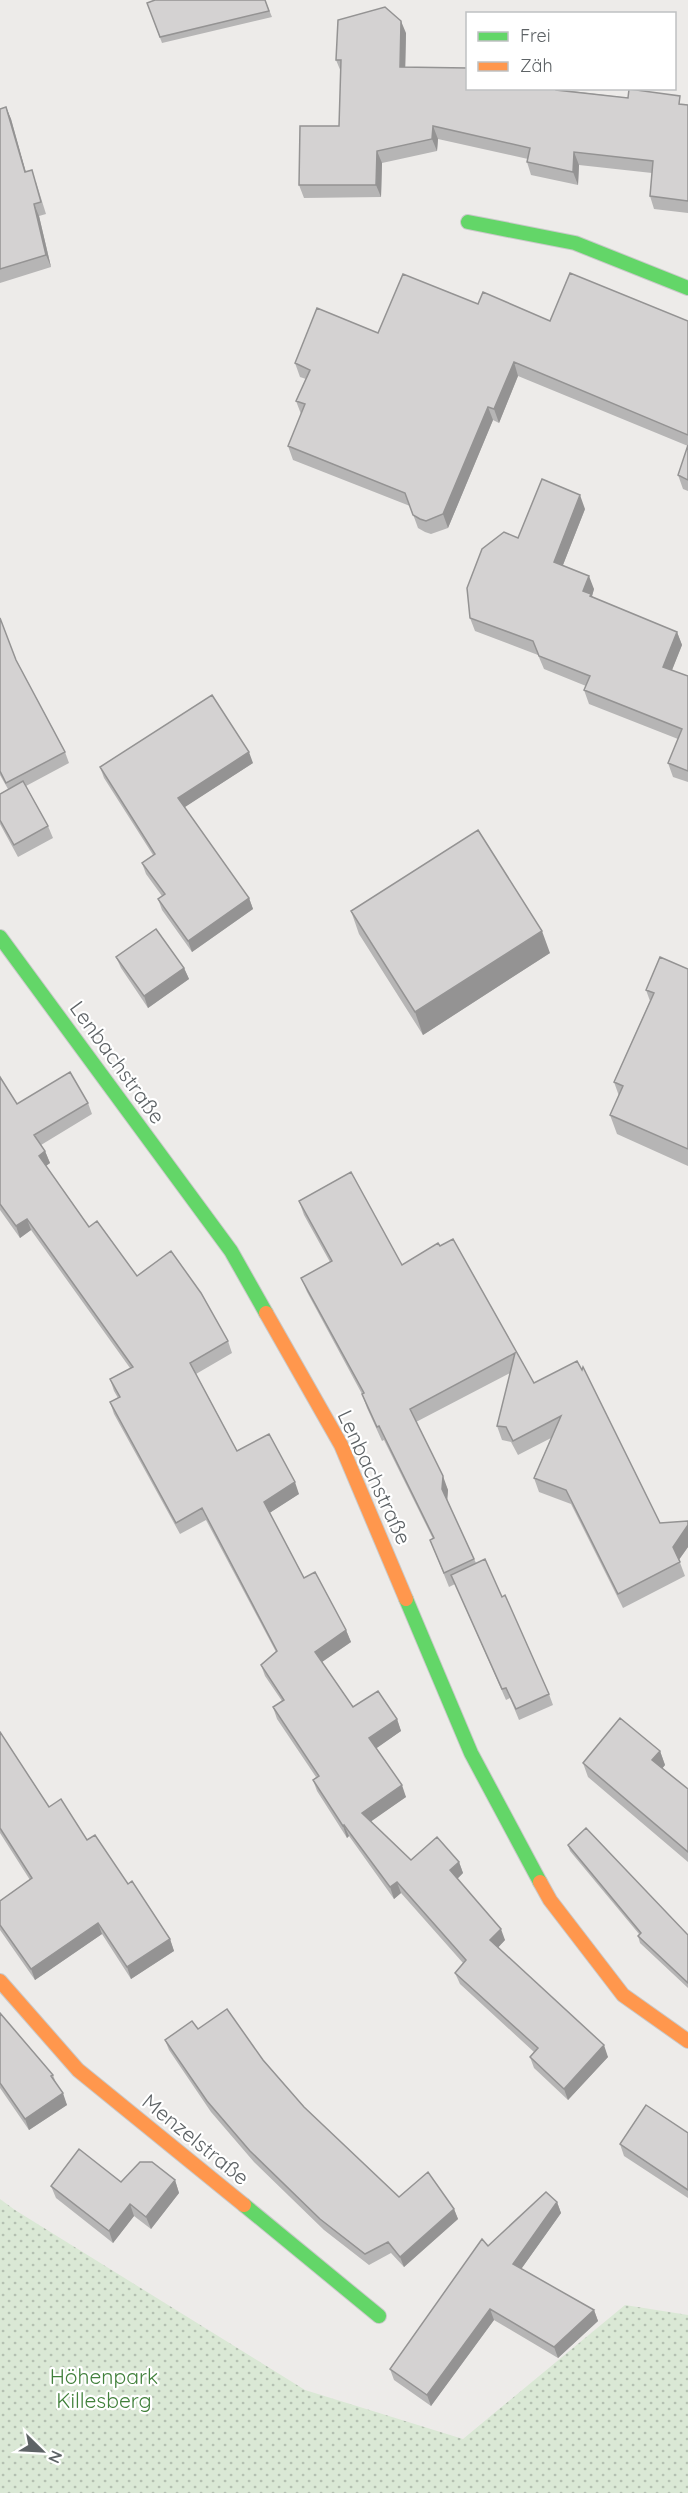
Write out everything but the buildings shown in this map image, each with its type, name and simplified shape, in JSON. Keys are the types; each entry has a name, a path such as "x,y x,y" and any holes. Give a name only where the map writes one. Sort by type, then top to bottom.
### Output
{"street":[{"path":"468,222 575,243 688,288"},
{"name":"Lenbachstraße","path":"0,937 236,1261 341,1445 471,1753 550,1900 623,1995 688,2040"},
{"name":"Menzelstraße","path":"0,1981 78,2070 379,2316"}],"green space":[{"name":"Höhenpark Killesberg","path":"0,2199 305,2390 463,2439 625,2305 688,2315 688,2493 0,2493"}],"traffic: fast":[{"path":"468,222 575,243 688,288"},
{"path":"0,937 231,1251 266,1313"},
{"path":"406,1599 471,1753 540,1882"},
{"path":"244,2205 379,2316"}],"traffic: slow":[{"path":"266,1313 341,1445 406,1599"},
{"path":"540,1882 550,1900 623,1995 688,2041"},
{"path":"0,1981 78,2070 244,2205"}]}
